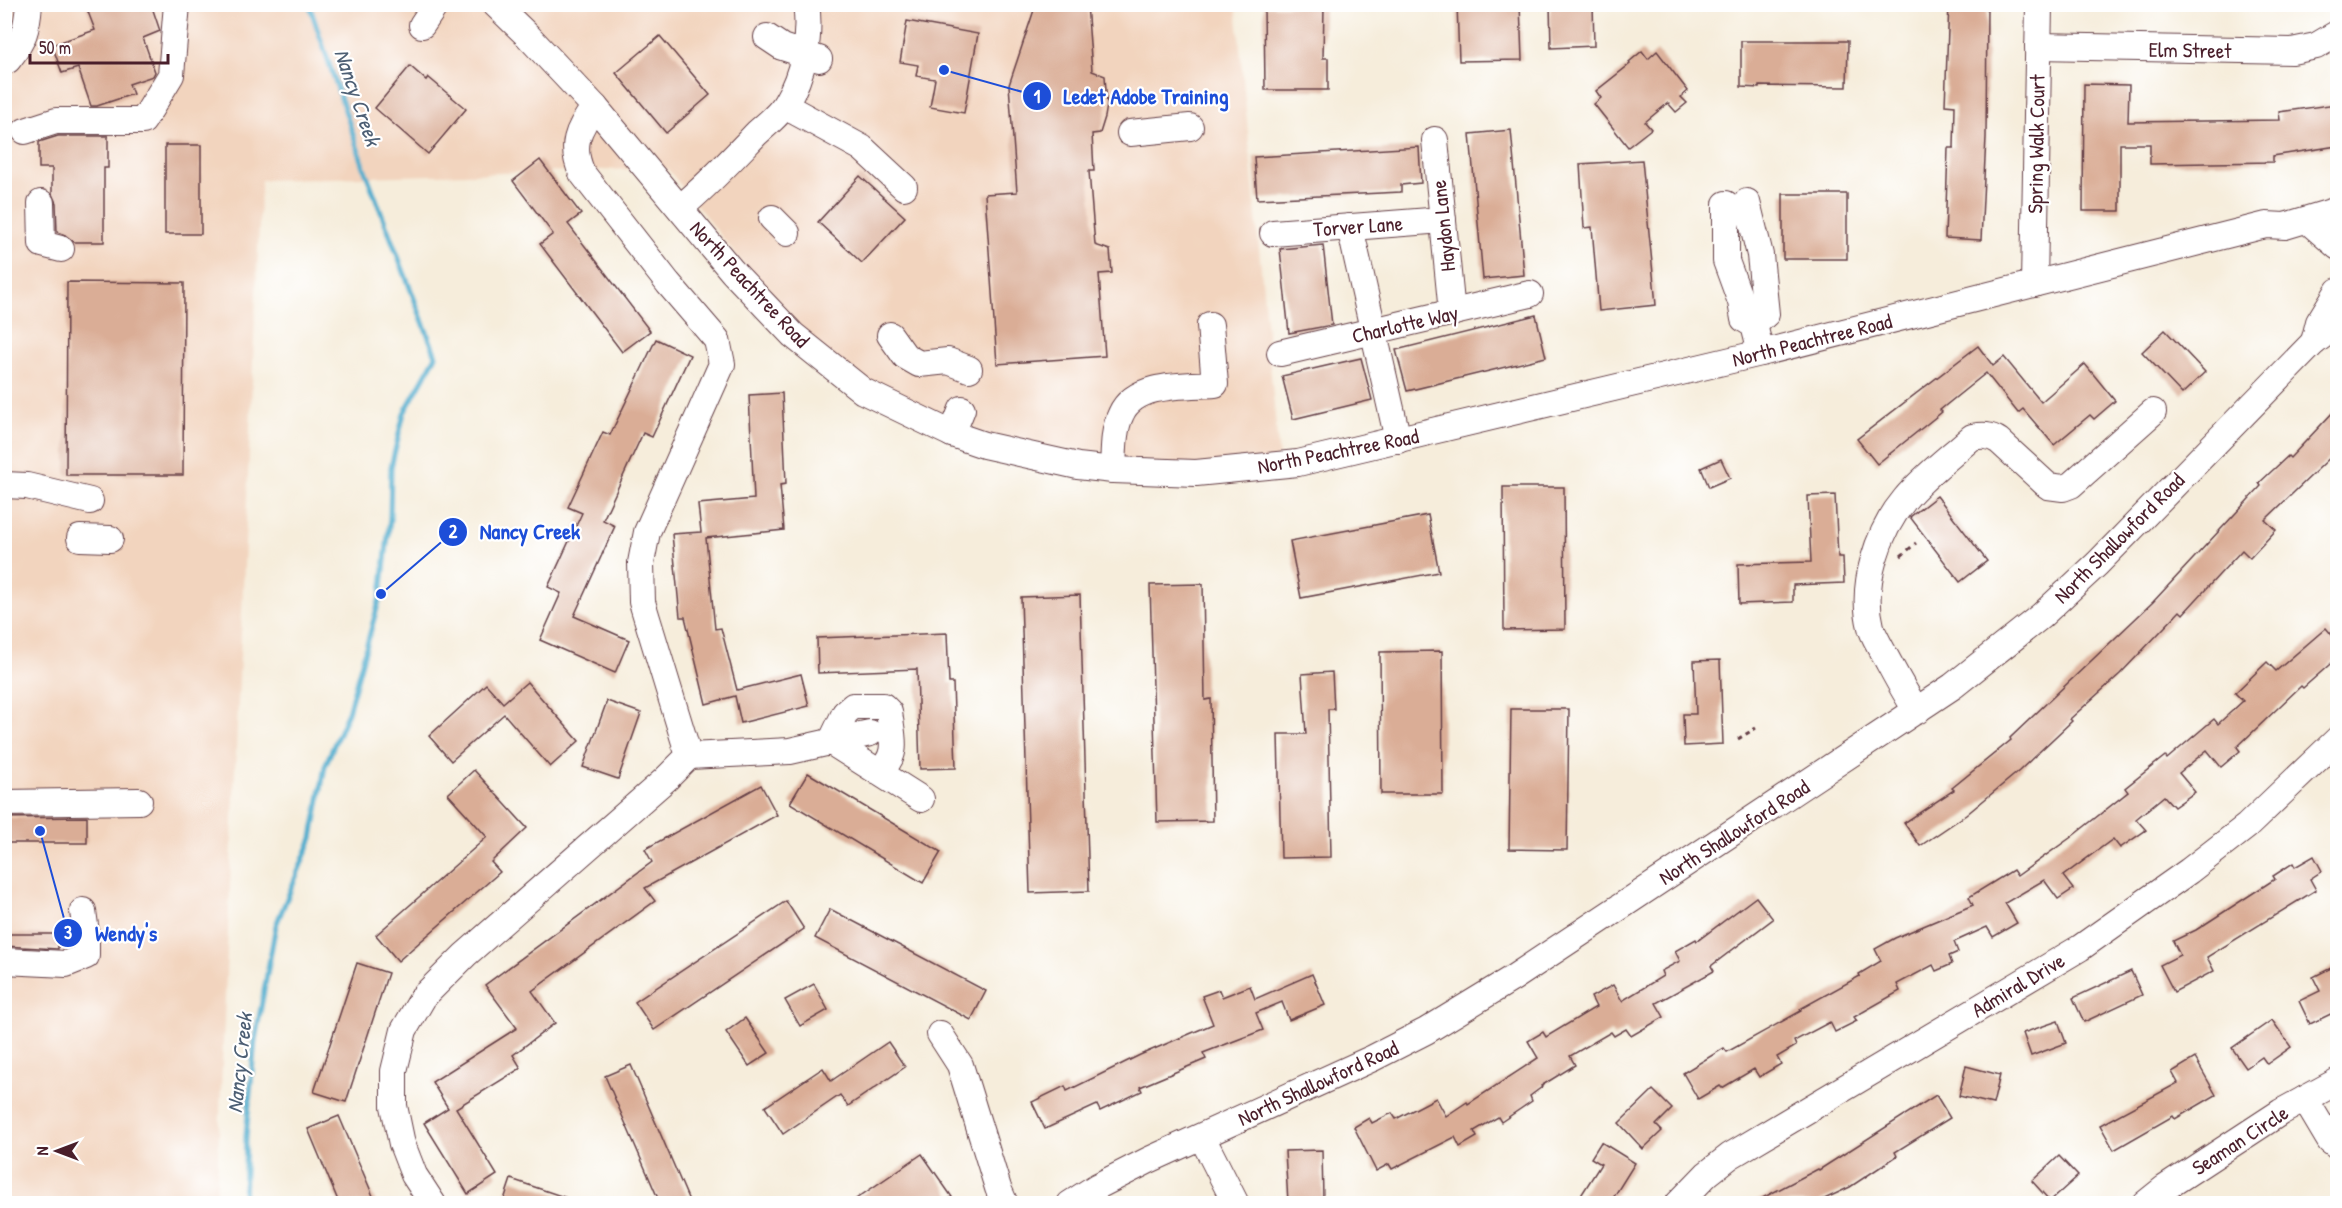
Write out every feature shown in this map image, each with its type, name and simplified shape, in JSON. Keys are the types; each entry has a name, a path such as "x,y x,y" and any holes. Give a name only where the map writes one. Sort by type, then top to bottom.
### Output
{"street":[{"path":"4,60 8,60 20,45 27,26 28,4"},
{"path":"25,131 56,121 143,121 171,75 177,4"},
{"name":"North Peachtree Road","path":"495,4 595,107 732,271 793,335 863,391 952,434 984,445 1048,461 1113,470 1196,473 1298,463 1761,353 2266,225 2285,226 2308,221 2337,210"},
{"path":"680,208 699,192 785,105 812,57 806,4"},
{"name":"Spring Walk Court","path":"2034,284 2039,4"},
{"name":"Elm Street","path":"2038,46 2292,51 2316,46 2337,33"},
{"path":"767,37 782,47 812,57"},
{"path":"785,105 839,146 862,148 904,187"},
{"path":"595,107 575,141 576,159 582,173 668,283 717,340 722,364 647,532 641,563 642,602 689,756"},
{"path":"1130,133 1190,127"},
{"name":"Haydon Lane","path":"1435,140 1452,313"},
{"name":"North Peachtree Road","path":"2266,225 2281,213 2337,193"},
{"path":"41,203 42,244 61,249"},
{"path":"1754,325 1766,314 1760,255 1738,213 1726,261 1741,302 1744,319 1754,325 1761,353"},
{"name":"Torver Lane","path":"1273,233 1443,220"},
{"path":"2308,221 2337,247"},
{"path":"1350,227 1398,440"},
{"name":"North Shallowford Road","path":"2314,342 2319,322 2337,291"},
{"name":"Charlotte Way","path":"1280,353 1530,294"},
{"name":"North Shallowford Road","path":"1070,1203 1098,1186 1373,1058 1436,1025 1513,978 1917,711 1992,657 2049,609 2097,564 2314,342 2337,324"},
{"path":"1113,470 1116,430 1120,414 1129,400 1152,391 1215,384 1210,325"},
{"path":"890,335 905,356 920,364 948,361 969,369"},
{"path":"952,434 962,409"},
{"path":"1917,711 1902,688 1871,628 1869,585 1873,563 1895,511 1907,496 1972,437 1992,436 2048,486 2063,488 2071,485 2153,412"},
{"path":"4,485 27,486 90,501"},
{"path":"80,538 110,539"},
{"path":"831,742 845,713 853,706 883,706 889,712 893,753 888,764 878,772"},
{"path":"433,1203 414,1175 402,1144 394,1106 394,1071 404,1030 424,996 465,955 666,779 689,756 790,752 870,733"},
{"name":"Admiral Drive","path":"1678,1203 1707,1174 1730,1156 2080,948 2133,912 2247,826 2337,739"},
{"path":"831,742 921,799"},
{"path":"4,803 139,801"},
{"path":"4,961 66,964 86,956 83,911"},
{"path":"940,1034 960,1065 998,1188 1005,1203"},
{"name":"Seaman Circle","path":"2145,1203 2164,1188 2337,1081"},
{"path":"2305,1099 2330,1141 2337,1147"},
{"path":"1202,1137 1236,1203"}],"path":[{"path":"1900,556 1917,543"},
{"path":"1738,740 1756,728"}],"shaded area":[{"path":"5,5 1236,5 1280,469 1054,462 875,397 791,324 667,168 261,180 216,1203 5,1204"}],"building":[{"path":"85,4 151,4 160,31 143,38 155,72 153,76 129,84 133,94 97,106 91,106 78,68 62,73 52,45 95,30"},
{"path":"1036,4 1087,4 1092,71 1105,76 1107,105 1105,117 1100,133 1092,134 1094,171 1089,171 1095,245 1110,250 1112,273 1099,274 1105,356 997,364 985,194 1017,192 1009,85"},
{"path":"1457,4 1520,4 1522,60 1459,61"},
{"path":"1550,4 1593,4 1594,46 1551,48"},
{"path":"1949,4 1987,4 1986,137 1981,240 1945,238 1948,148 1954,148 1955,106 1945,105"},
{"path":"1264,6 1324,6 1323,58 1328,58 1328,90 1265,90"},
{"path":"907,21 978,34 964,113 930,107 935,79 916,76 918,65 900,62"},
{"path":"660,36 710,95 666,133 616,73"},
{"path":"1741,41 1848,41 1847,87 1741,87"},
{"path":"1642,51 1648,59 1657,51 1688,91 1681,97 1687,103 1676,112 1668,103 1645,122 1651,129 1628,147 1594,104 1601,98 1596,91 1630,64 1629,62"},
{"path":"410,66 426,80 428,77 466,109 428,154 375,108"},
{"path":"2084,84 2129,85 2128,122 2280,120 2279,112 2336,104 2337,146 2273,156 2273,162 2150,164 2150,144 2120,144 2120,211 2083,211"},
{"path":"1511,130 1524,275 1483,279 1470,134"},
{"path":"58,136 108,136 108,168 104,168 104,242 74,242 57,232 56,203 52,194 52,168 39,168 39,142"},
{"path":"165,145 201,145 201,234 165,234"},
{"path":"1419,147 1421,183 1401,185 1401,192 1257,199 1254,157"},
{"path":"540,160 581,214 568,224 650,331 622,352 540,244 553,234 513,181"},
{"path":"1642,160 1656,305 1599,311 1592,227 1584,228 1580,164"},
{"path":"860,176 905,217 862,263 818,222"},
{"path":"1783,194 1847,194 1847,259 1783,259"},
{"path":"1323,245 1332,325 1289,333 1280,249"},
{"path":"67,282 184,283 183,475 66,475"},
{"path":"1536,315 1546,357 1407,391 1396,350"},
{"path":"2165,330 2205,372 2182,394 2142,352"},
{"path":"656,339 690,355 652,437 643,433 603,520 615,526 574,616 629,640 615,673 540,640 561,593 548,587 582,513 568,507 603,432 610,435"},
{"path":"1978,346 1993,366 2004,357 2041,402 2085,364 2115,401 2094,419 2090,415 2054,445 2023,409 2018,413 1986,373 1877,464 1857,439"},
{"path":"1361,358 1372,400 1293,419 1282,376"},
{"path":"782,393 786,484 780,485 784,530 706,538 715,629 721,628 737,690 801,674 809,706 741,723 735,696 706,704 685,617 680,617 672,534 701,532 698,504 754,499 749,395"},
{"path":"2337,408 2337,451 2265,520 2276,530 2250,558 2242,550 2183,614 2180,611 2120,674 2070,719 2072,721 2019,771 1966,815 1920,846 1904,823 1954,790 1952,788 2011,740 2010,738 2153,602 2261,486 2259,483 2288,456 2290,458"},
{"path":"1721,459 1730,478 1709,487 1701,468"},
{"path":"1503,487 1564,487 1565,629 1504,630"},
{"path":"1835,495 1838,557 1843,557 1844,583 1793,585 1793,602 1739,604 1738,564 1811,562 1808,496"},
{"path":"1937,496 1987,561 1960,582 1910,517"},
{"path":"1428,515 1439,572 1301,598 1290,541"},
{"path":"1203,584 1205,700 1211,699 1213,821 1157,822 1150,585"},
{"path":"1080,595 1089,891 1030,893 1021,597"},
{"path":"2326,628 2337,641 2337,658 2303,688 2301,686 2237,747 2240,751 2221,767 2207,750 2179,773 2195,792 2174,807 2164,796 2136,819 2146,830 2120,848 2113,839 2063,876 2073,889 2058,899 2044,880 2005,903 2017,923 1993,937 1987,927 1954,942 1958,952 1949,956 1952,964 1936,971 1933,965 1897,984 1900,991 1854,1017 1857,1021 1835,1032 1830,1022 1794,1041 1796,1046 1777,1057 1781,1064 1759,1077 1754,1069 1698,1099 1683,1073 1724,1048 1727,1052 1860,976 1859,974 1881,961 1875,949 1895,938 1973,905 1969,897 2013,870 2017,876 2128,792 2125,788 2165,756 2167,759 2214,719 2218,724 2243,701 2235,693 2267,662 2276,671"},
{"path":"947,633 949,683 953,683 956,768 920,769 917,669 818,673 817,638"},
{"path":"1442,651 1443,794 1381,794 1380,652"},
{"path":"1720,660 1723,744 1684,746 1683,714 1696,714 1694,661"},
{"path":"1332,672 1334,709 1328,709 1331,857 1281,858 1278,734 1306,734 1302,674"},
{"path":"527,682 579,741 550,767 504,714 451,761 429,736 486,684 503,703"},
{"path":"607,701 641,713 618,779 583,767"},
{"path":"1511,709 1569,709 1567,850 1509,849"},
{"path":"474,770 527,828 491,862 500,872 398,961 376,935 487,837 448,794"},
{"path":"808,773 941,852 923,883 790,803"},
{"path":"761,785 777,815 645,888 655,901 532,991 555,1023 513,1055 521,1068 456,1108 497,1175 468,1194 424,1123 448,1108 432,1082 517,1028 485,985 652,862 645,849"},
{"path":"87,817 87,843 4,843 4,818"},
{"path":"2314,856 2322,871 2310,879 2316,890 2207,957 2214,971 2174,992 2160,965 2180,955 2173,941 2196,930 2275,879 2273,876 2293,863 2295,867"},
{"path":"1756,897 1773,919 1711,966 1714,971 1656,1003 1664,1017 1631,1036 1626,1029 1614,1036 1611,1032 1570,1056 1575,1065 1541,1086 1530,1096 1532,1101 1501,1122 1498,1117 1474,1131 1477,1137 1460,1147 1455,1137 1392,1169 1389,1164 1376,1171 1354,1127 1369,1118 1372,1123 1392,1113 1396,1119 1436,1098 1446,1116 1467,1102 1468,1104 1538,1058 1528,1041 1543,1032 1546,1037 1596,1007 1591,997 1613,985 1622,1001 1663,976 1661,971 1680,961 1675,951 1696,939 1697,941"},
{"path":"786,901 804,929 654,1030 635,1002"},
{"path":"830,909 986,991 971,1020 815,938"},
{"path":"4,934 58,934 58,949 4,946"},
{"path":"357,963 388,973 346,1102 314,1092"},
{"path":"2337,965 2337,1011 2310,1024 2299,1001 2320,991 2313,977"},
{"path":"2131,971 2142,995 2084,1022 2073,998"},
{"path":"1312,974 1325,1005 1289,1020 1282,1002 1256,1013 1263,1030 1203,1053 1206,1059 1140,1087 1142,1091 1100,1111 1097,1105 1045,1129 1032,1102 1065,1086 1067,1091 1140,1055 1213,1024 1202,996 1219,990 1222,997 1250,986 1255,999"},
{"path":"814,984 828,1010 800,1026 785,1000"},
{"path":"745,1018 769,1053 749,1066 726,1032"},
{"path":"2272,1020 2291,1047 2267,1064 2262,1057 2246,1068 2232,1048"},
{"path":"2058,1021 2066,1043 2031,1056 2023,1033"},
{"path":"888,1042 905,1067 848,1106 840,1095 783,1134 765,1107 823,1068 831,1081"},
{"path":"2195,1058 2216,1095 2175,1119 2173,1116 2114,1150 2100,1125 2178,1083 2172,1072"},
{"path":"631,1065 690,1203 660,1203 605,1076"},
{"path":"1966,1066 2000,1075 1993,1104 1959,1096"},
{"path":"1653,1090 1672,1109 1656,1125 1662,1131 1643,1149 1619,1123"},
{"path":"1936,1095 1950,1118 1895,1152 1897,1156 1850,1187 1816,1203 1753,1203 1819,1170"},
{"path":"339,1116 376,1203 339,1203 308,1129"},
{"path":"1601,1142 1635,1163 1610,1203 1590,1203 1580,1197 1601,1164 1591,1158"},
{"path":"1322,1150 1323,1200 1288,1202 1285,1151"},
{"path":"922,1154 952,1197 942,1203 850,1203"},
{"path":"2059,1156 2078,1176 2050,1201 2032,1181"},
{"path":"511,1179 576,1201 576,1203 503,1203"}],"waterway":[{"name":"Nancy Creek","path":"244,1204 246,1136 255,1040 276,925 312,838 325,766 348,712 381,594 390,519 391,467 404,413 436,356 365,170 309,4"}],"place":[{"name":"Ledet Adobe Training","path":"944,70"},
{"name":"Nancy Creek","path":"381,594"},
{"name":"Wendy's","path":"40,831"}]}
